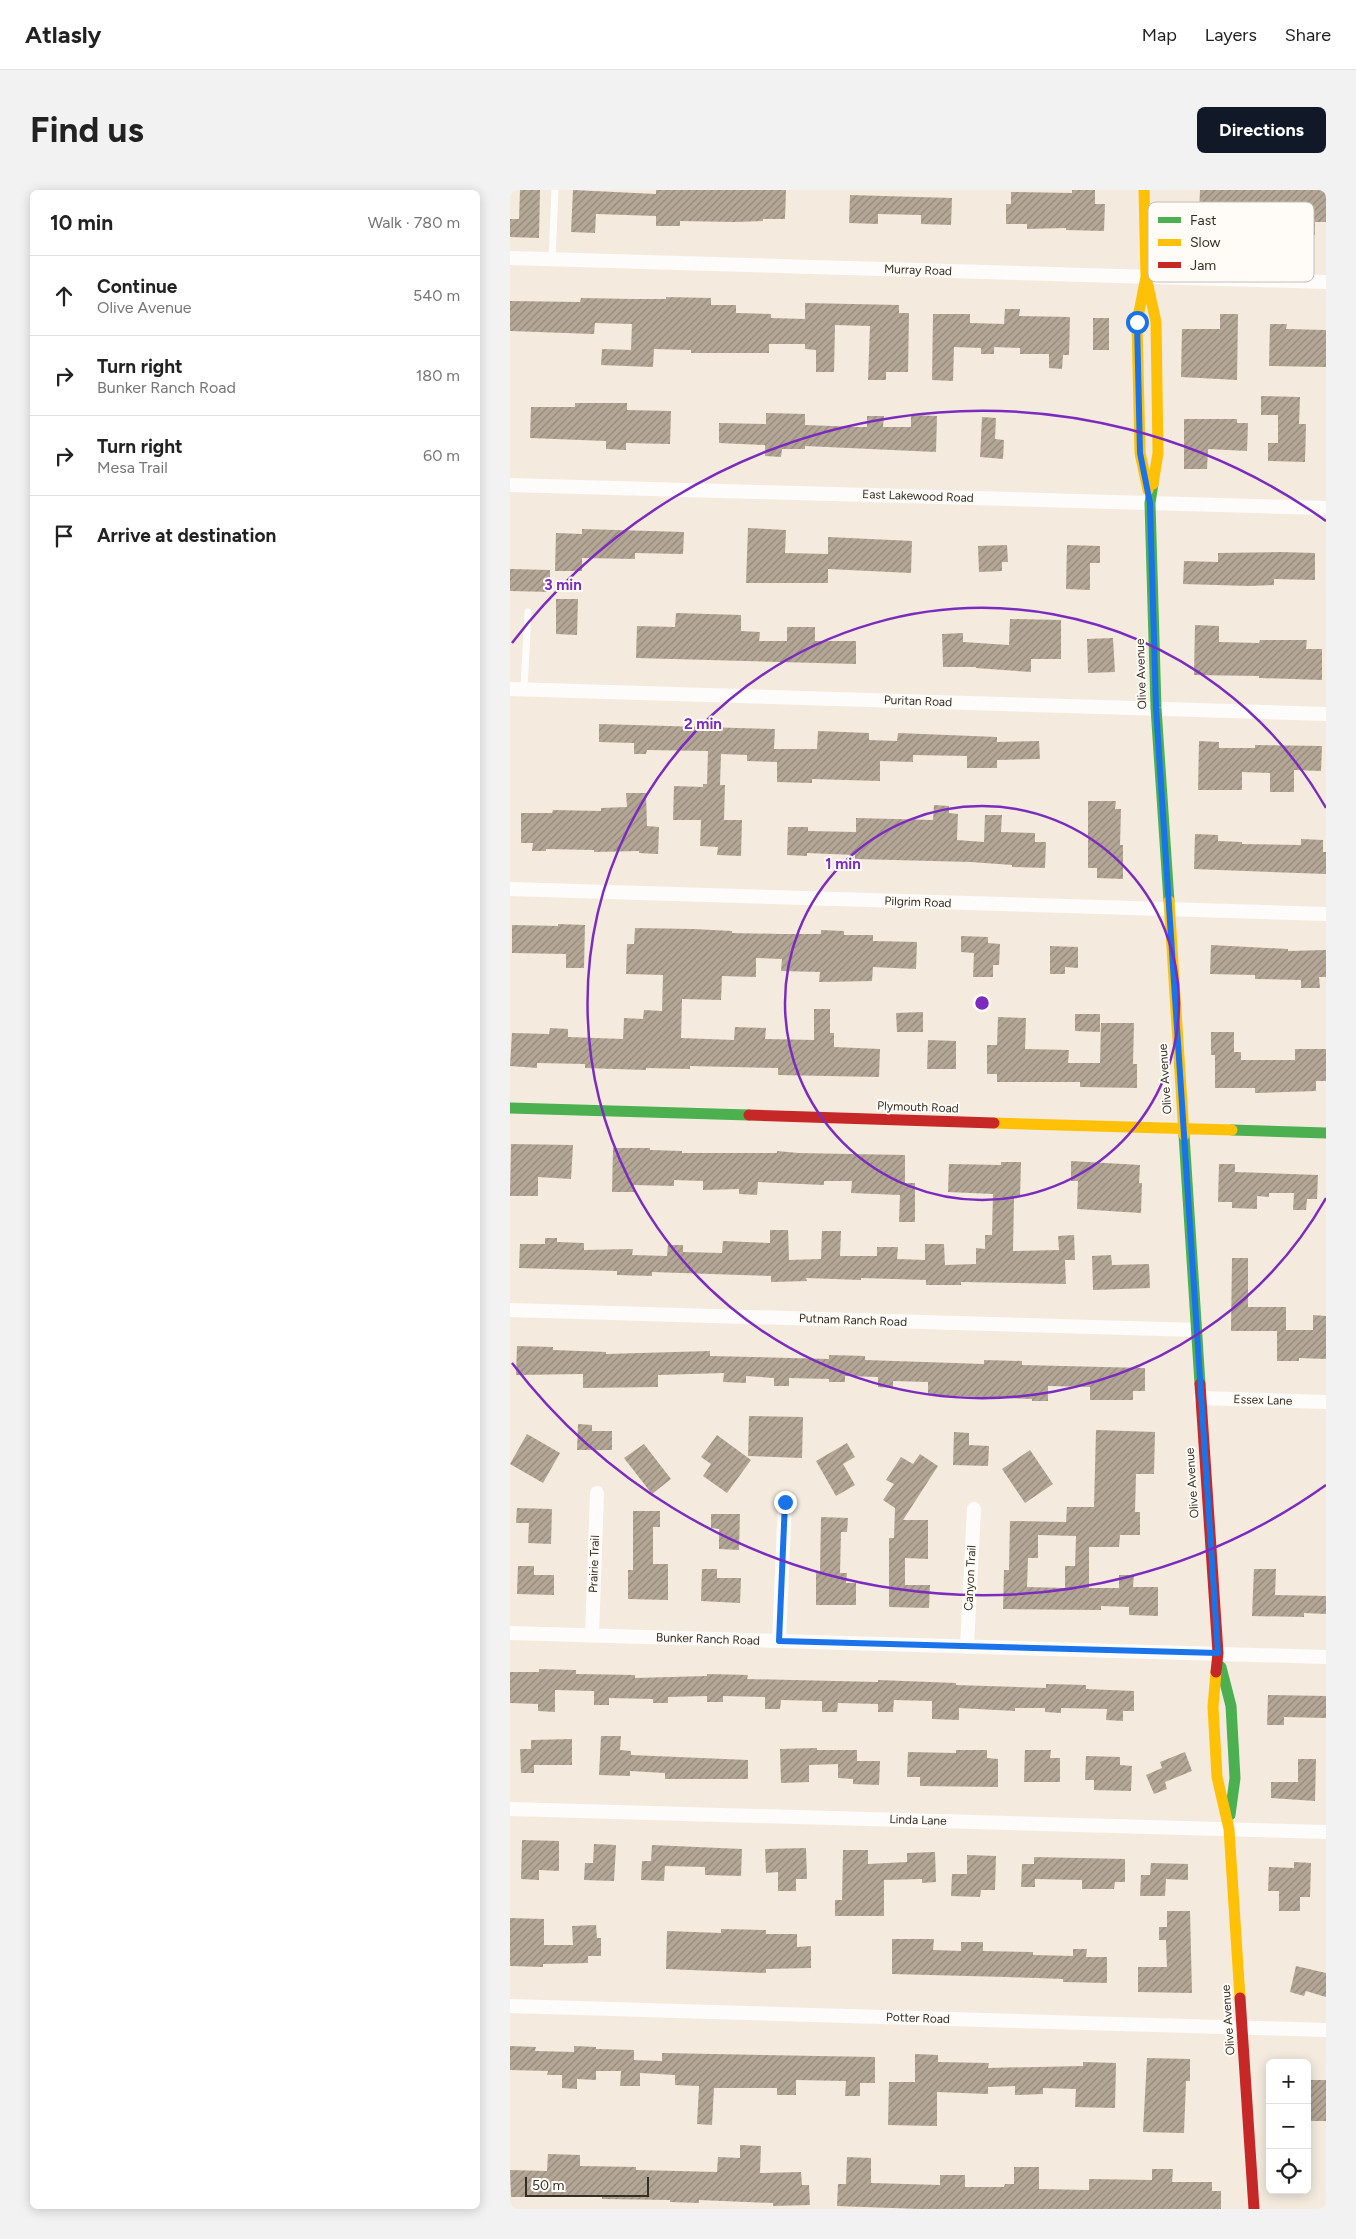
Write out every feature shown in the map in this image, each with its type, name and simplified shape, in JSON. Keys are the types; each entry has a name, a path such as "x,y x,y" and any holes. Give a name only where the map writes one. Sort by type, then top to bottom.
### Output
{"street":[{"path":"1144,190 1146,277"},
{"name":"Murray Road","path":"510,258 1146,277"},
{"name":"Olive Avenue","path":"1146,277 1156,322 1158,453 1150,503"},
{"name":"Olive Avenue","path":"1146,277 1137,322 1140,453 1150,503 1156,708 1182,1129 1218,1653 1213,1707 1216,1777 1229,1829 1254,2209"},
{"name":"East Lakewood Road","path":"510,485 1326,508"},
{"name":"Puritan Road","path":"517,689 1326,714"},
{"name":"Pilgrim Road","path":"510,889 1326,914"},
{"name":"Plymouth Road","path":"510,1108 1326,1133"},
{"name":"Putnam Ranch Road","path":"510,1310 1196,1330"},
{"name":"Essex Lane","path":"1200,1398 1326,1402"},
{"name":"Prairie Trail","path":"592,1636 597,1493"},
{"path":"779,1641 785,1502"},
{"name":"Canyon Trail","path":"967,1647 974,1509"},
{"name":"Bunker Ranch Road","path":"510,1633 1326,1657"},
{"name":"Olive Avenue","path":"1218,1653 1231,1706 1235,1778 1229,1829"},
{"name":"Linda Lane","path":"510,1809 1326,1832"},
{"name":"Potter Road","path":"510,2006 1326,2030"}],"lane":[{"path":"552,260 555,190"},
{"path":"517,689 528,612"}],"building":[{"path":"520,190 540,190 539,238 510,237 510,219 519,219"},
{"path":"573,190 656,194 656,190 786,190 785,219 735,222 680,221 680,226 656,226 656,216 596,214 595,233 571,232"},
{"path":"1072,190 1095,190 1095,204 1105,204 1104,231 1066,230 1066,228 1027,229 1027,224 1006,224 1006,204 1011,204 1011,192 1072,193"},
{"path":"1200,190 1326,190 1326,222 1315,222 1314,235 1314,202 1200,202"},
{"path":"850,195 952,198 951,225 921,224 921,215 878,214 878,224 849,223"},
{"path":"666,297 711,298 711,305 736,305 736,313 771,314 771,318 805,319 805,303 899,305 899,313 909,313 908,372 886,372 886,380 868,380 870,326 835,325 834,372 816,372 816,350 805,349 805,344 769,344 769,353 691,353 691,350 654,349 653,367 601,365 602,349 631,350 632,324 595,323 594,334 510,331 510,301 580,302 581,298 666,299"},
{"path":"1005,309 1020,309 1019,316 1070,317 1069,355 1063,355 1062,369 1049,368 1049,354 1020,354 1020,348 994,347 994,354 981,354 981,348 954,347 953,381 932,380 933,314 970,314 970,323 1004,324"},
{"path":"1220,314 1238,314 1237,380 1181,377 1182,329 1220,329"},
{"path":"1093,318 1109,318 1109,350 1093,350"},
{"path":"1270,324 1287,324 1286,329 1326,330 1326,367 1269,366"},
{"path":"1261,396 1300,397 1299,424 1306,424 1305,462 1268,461 1268,443 1278,443 1278,415 1261,415"},
{"path":"575,403 627,403 627,410 671,411 670,444 626,443 626,450 606,449 606,441 530,438 531,407 575,407"},
{"path":"766,413 805,414 805,425 859,427 867,427 867,416 884,416 883,427 911,427 911,415 937,416 936,452 805,446 805,449 782,449 781,457 765,456 765,445 719,443 719,423 766,424"},
{"path":"982,417 996,418 995,439 1004,440 1003,459 980,457"},
{"path":"1184,419 1237,419 1237,423 1248,423 1247,451 1208,449 1207,469 1184,469"},
{"path":"748,528 786,530 785,553 828,554 828,537 912,541 911,573 828,569 828,583 746,583"},
{"path":"582,529 684,532 683,554 635,553 635,559 582,558 582,571 555,571 556,533 582,534"},
{"path":"1007,545 1008,562 1002,562 1002,571 979,572 978,546"},
{"path":"1067,545 1100,546 1100,563 1090,563 1090,590 1066,589"},
{"path":"1218,553 1315,553 1315,580 1274,579 1274,585 1250,586 1183,584 1184,561 1218,562"},
{"path":"510,569 550,570 550,592 510,591"},
{"path":"556,599 578,599 577,635 556,634"},
{"path":"676,613 741,615 741,631 760,632 759,641 787,641 787,627 815,627 815,641 856,641 856,664 636,658 637,626 675,627"},
{"path":"1010,619 1061,620 1061,659 1031,659 1031,672 976,667 943,667 942,634 963,633 963,642 1009,645"},
{"path":"1195,625 1219,626 1219,642 1259,643 1260,640 1307,640 1306,649 1322,649 1322,680 1259,678 1259,676 1194,675"},
{"path":"1113,638 1115,672 1088,673 1087,639"},
{"path":"599,724 775,729 774,749 817,749 818,731 869,733 869,740 897,741 898,733 997,737 997,742 1039,741 1040,759 997,760 997,768 967,768 967,756 913,755 913,762 880,761 880,781 812,779 812,783 777,782 777,762 747,761 747,755 721,754 720,785 725,785 724,820 742,820 741,856 717,855 718,847 700,846 701,820 673,820 674,786 703,787 703,784 707,784 708,751 647,750 646,754 634,754 634,743 599,742"},
{"path":"1199,741 1219,742 1219,748 1255,748 1255,745 1322,746 1321,771 1294,770 1294,792 1270,792 1270,773 1242,772 1242,790 1198,790"},
{"path":"626,793 646,793 647,826 659,827 658,854 639,853 639,851 594,852 594,850 546,849 546,851 532,851 533,843 521,843 521,813 552,813 553,810 601,811 601,808 627,807"},
{"path":"1088,801 1116,801 1115,809 1121,809 1120,845 1123,845 1123,879 1097,878 1097,868 1088,868"},
{"path":"934,805 949,806 949,813 958,814 957,840 984,842 985,815 1002,815 1001,832 1035,833 1035,842 1046,842 1045,868 1012,867 1012,865 971,862 855,859 855,855 807,853 807,856 787,855 788,827 808,827 808,831 856,832 856,818 933,820"},
{"path":"1195,834 1218,835 1218,841 1242,842 1242,844 1301,845 1301,839 1323,840 1323,852 1326,852 1326,874 1194,869"},
{"path":"558,924 585,925 584,968 566,968 566,954 512,953 512,925 558,926"},
{"path":"635,928 782,934 821,934 821,930 844,931 844,935 873,935 873,941 917,942 916,969 873,967 872,981 819,982 820,972 781,971 782,959 756,958 756,977 722,976 721,1000 682,999 681,1038 734,1040 735,1027 766,1028 765,1039 814,1040 814,1009 830,1009 830,1033 834,1033 834,1047 880,1049 879,1077 778,1075 778,1068 690,1066 690,1069 646,1068 646,1070 585,1068 585,1064 537,1063 537,1068 510,1066 512,1033 549,1034 550,1028 568,1029 568,1037 623,1039 624,1018 643,1019 644,1010 662,1011 663,975 626,974 627,944 634,944"},
{"path":"961,936 988,937 988,943 1000,944 999,965 993,965 993,977 973,977 974,953 961,952"},
{"path":"1211,945 1288,949 1288,951 1326,950 1326,977 1319,977 1320,988 1301,988 1301,980 1255,979 1255,975 1210,974"},
{"path":"1050,946 1078,947 1078,968 1065,967 1065,974 1050,974"},
{"path":"923,1012 923,1032 897,1032 896,1013"},
{"path":"1075,1014 1100,1014 1100,1032 1075,1031"},
{"path":"998,1017 1026,1018 1025,1049 1069,1050 1068,1063 1100,1063 1101,1023 1134,1023 1133,1064 1137,1064 1137,1088 1080,1087 1080,1082 997,1082 997,1074 987,1074 987,1045 997,1045"},
{"path":"1211,1032 1234,1032 1234,1052 1241,1052 1241,1060 1295,1060 1295,1049 1326,1049 1326,1081 1316,1081 1316,1091 1255,1093 1255,1088 1215,1088 1215,1055 1211,1055"},
{"path":"928,1040 956,1041 956,1069 927,1069"},
{"path":"511,1144 573,1145 571,1179 538,1177 538,1196 510,1196"},
{"path":"613,1148 650,1148 650,1150 682,1151 682,1153 777,1153 777,1151 905,1155 905,1183 915,1183 915,1222 899,1222 900,1195 851,1193 852,1181 824,1181 824,1185 758,1182 757,1195 739,1194 739,1189 703,1190 703,1181 674,1180 674,1186 634,1185 634,1192 612,1192"},
{"path":"1071,1161 1140,1165 1139,1183 1142,1183 1141,1213 1077,1209 1078,1181 1071,1181"},
{"path":"1001,1162 1021,1162 1020,1197 1014,1197 1013,1251 1059,1250 1058,1236 1074,1235 1075,1260 1065,1260 1066,1284 961,1282 961,1285 926,1285 926,1280 861,1278 861,1280 806,1278 807,1281 771,1282 771,1276 652,1272 652,1276 617,1275 617,1271 519,1268 520,1244 545,1244 545,1238 557,1238 557,1242 584,1243 584,1250 633,1249 632,1255 667,1256 668,1245 683,1245 683,1252 722,1253 723,1241 770,1243 770,1230 788,1230 789,1260 821,1259 822,1231 841,1231 840,1256 877,1256 877,1247 898,1247 897,1259 925,1260 925,1244 944,1244 945,1265 976,1264 976,1248 985,1249 985,1235 992,1235 993,1194 948,1192 949,1164 1001,1165"},
{"path":"1219,1164 1235,1164 1235,1172 1318,1175 1317,1199 1307,1199 1306,1210 1293,1210 1294,1193 1269,1193 1269,1197 1257,1196 1257,1209 1232,1208 1232,1202 1218,1202"},
{"path":"1111,1255 1112,1265 1149,1264 1150,1288 1093,1290 1092,1256"},
{"path":"1232,1258 1248,1258 1248,1307 1286,1307 1286,1330 1313,1330 1313,1315 1326,1316 1326,1359 1299,1358 1299,1361 1277,1361 1277,1331 1231,1331"},
{"path":"517,1346 553,1347 553,1350 606,1352 606,1354 710,1351 710,1356 829,1359 829,1355 865,1356 865,1360 984,1364 984,1360 1022,1361 1022,1365 1145,1368 1145,1391 1133,1391 1133,1400 1090,1400 1090,1387 1048,1386 1048,1401 1032,1401 1032,1399 928,1395 928,1382 893,1381 893,1388 878,1387 878,1377 845,1376 845,1382 829,1382 829,1379 789,1378 789,1386 774,1386 774,1378 746,1376 746,1383 723,1382 724,1373 658,1375 658,1387 583,1388 583,1374 516,1375"},
{"path":"749,1416 803,1417 802,1458 748,1456"},
{"path":"578,1424 592,1425 592,1431 612,1431 612,1450 577,1450"},
{"path":"1096,1430 1155,1432 1154,1474 1136,1474 1135,1512 1140,1512 1140,1535 1120,1535 1119,1547 1089,1547 1089,1588 1119,1588 1119,1575 1134,1575 1133,1587 1158,1587 1158,1616 1129,1615 1129,1607 1101,1606 1101,1610 1003,1609 1004,1570 1009,1570 1010,1521 1066,1522 1067,1507 1094,1507","holes":["1038,1535 1076,1536 1075,1566 1065,1566 1065,1588 1027,1587 1028,1558 1038,1558"]},
{"path":"954,1432 969,1433 969,1445 989,1446 988,1466 953,1465"},
{"path":"527,1434 560,1453 543,1483 510,1464"},
{"path":"717,1435 751,1460 727,1493 703,1476 711,1464 701,1457"},
{"path":"847,1443 855,1457 843,1464 855,1485 836,1496 816,1461"},
{"path":"644,1444 671,1479 652,1494 624,1458"},
{"path":"1030,1450 1053,1484 1025,1503 1002,1469"},
{"path":"920,1454 938,1466 903,1520 928,1520 928,1559 905,1558 905,1585 930,1585 929,1608 889,1607 889,1538 894,1538 895,1508 883,1500 894,1484 886,1480 901,1457 913,1464"},
{"path":"517,1508 552,1509 551,1544 528,1543 529,1523 516,1523"},
{"path":"633,1511 660,1511 660,1527 653,1527 653,1564 668,1564 668,1600 628,1599 628,1570 633,1570"},
{"path":"711,1514 740,1514 739,1550 719,1549 719,1529 711,1528"},
{"path":"821,1517 848,1518 847,1532 841,1532 840,1573 847,1573 846,1583 856,1583 856,1605 816,1605 816,1572 820,1572"},
{"path":"518,1566 534,1566 534,1575 554,1575 554,1595 517,1594"},
{"path":"702,1569 717,1569 717,1578 741,1578 740,1603 701,1601"},
{"path":"1254,1569 1276,1569 1275,1595 1326,1596 1326,1614 1304,1613 1304,1617 1252,1616"},
{"path":"539,1669 576,1670 576,1674 635,1675 635,1678 707,1676 707,1674 748,1675 747,1679 878,1682 878,1680 1046,1688 1046,1684 1086,1685 1086,1689 1134,1691 1134,1711 1123,1711 1123,1721 1106,1720 1107,1709 1061,1708 1061,1713 1045,1712 1045,1708 1015,1708 1015,1711 959,1708 959,1720 932,1719 932,1701 894,1700 893,1712 878,1712 878,1704 838,1703 837,1712 822,1712 822,1701 781,1700 780,1709 765,1709 765,1697 723,1696 723,1702 707,1702 707,1696 668,1697 668,1703 653,1703 653,1699 609,1698 609,1705 594,1705 594,1691 555,1690 555,1712 538,1711 538,1704 510,1703 510,1672 539,1672"},
{"path":"1268,1695 1326,1696 1326,1718 1284,1717 1284,1725 1267,1725"},
{"path":"601,1736 621,1736 620,1750 631,1751 631,1755 748,1760 748,1779 665,1779 665,1773 630,1771 630,1776 599,1775"},
{"path":"572,1739 572,1765 534,1765 534,1773 521,1773 520,1749 531,1749 531,1740"},
{"path":"817,1748 817,1750 857,1750 857,1761 880,1761 879,1785 853,1784 853,1779 838,1778 838,1764 809,1765 809,1782 781,1783 780,1749"},
{"path":"956,1750 987,1750 987,1758 998,1759 998,1787 920,1786 920,1777 907,1777 908,1752 956,1753"},
{"path":"1025,1750 1051,1750 1050,1758 1060,1758 1060,1782 1024,1782"},
{"path":"1185,1752 1192,1771 1165,1782 1167,1789 1154,1794 1146,1775 1162,1768 1160,1762"},
{"path":"1086,1756 1120,1757 1120,1765 1132,1766 1131,1791 1094,1790 1094,1780 1085,1780"},
{"path":"1298,1759 1316,1759 1315,1801 1271,1798 1271,1782 1298,1782"},
{"path":"522,1840 559,1841 559,1871 539,1870 539,1880 521,1879"},
{"path":"594,1844 616,1845 614,1881 584,1880 585,1863 593,1863"},
{"path":"652,1845 742,1849 741,1876 705,1875 705,1867 665,1866 664,1881 641,1880 642,1861 651,1861"},
{"path":"806,1848 807,1879 796,1879 796,1891 778,1891 778,1872 766,1873 765,1849"},
{"path":"843,1850 868,1850 868,1864 907,1862 907,1853 935,1852 936,1882 922,1883 922,1879 884,1880 884,1916 835,1916 835,1900 842,1900"},
{"path":"967,1855 996,1856 995,1890 981,1890 980,1897 951,1896 952,1874 967,1874"},
{"path":"1034,1857 1125,1859 1125,1882 1115,1882 1114,1889 1082,1889 1082,1880 1035,1879 1035,1887 1021,1887 1022,1864 1034,1864"},
{"path":"1294,1862 1311,1863 1310,1897 1300,1897 1300,1911 1279,1911 1279,1891 1268,1891 1269,1867 1294,1868"},
{"path":"1151,1863 1188,1864 1188,1880 1166,1879 1165,1896 1140,1896 1141,1875 1150,1875"},
{"path":"1167,1911 1190,1911 1192,1993 1138,1992 1138,1967 1167,1967 1166,1940 1159,1940 1159,1927 1167,1927"},
{"path":"510,1918 544,1919 544,1945 573,1945 572,1926 596,1925 597,1938 601,1938 601,1956 588,1956 588,1963 543,1964 543,1967 510,1966"},
{"path":"721,1929 766,1930 766,1934 797,1934 797,1947 811,1946 811,1968 766,1969 766,1973 666,1969 667,1931 721,1933"},
{"path":"892,1939 934,1939 933,1950 961,1951 961,1942 983,1942 983,1951 1033,1952 1033,1955 1073,1956 1073,1949 1087,1949 1086,1957 1107,1957 1107,1983 1063,1982 1063,1979 892,1974"},
{"path":"1296,1966 1326,1973 1326,1997 1306,1991 1304,1996 1290,1992"},
{"path":"510,2046 536,2047 535,2051 574,2052 574,2046 596,2047 596,2049 634,2050 634,2060 662,2061 662,2053 875,2057 875,2083 860,2083 860,2096 845,2096 846,2081 796,2080 796,2095 777,2095 777,2088 714,2088 712,2125 697,2124 699,2086 675,2085 675,2075 640,2073 640,2086 620,2086 621,2071 596,2071 596,2080 577,2079 577,2089 562,2088 562,2075 547,2075 548,2071 510,2070"},
{"path":"915,2054 938,2055 938,2062 989,2063 988,2068 1083,2066 1083,2062 1116,2063 1115,2108 1075,2107 1076,2089 1043,2088 1043,2094 1015,2095 1015,2086 988,2087 988,2094 937,2092 937,2126 888,2125 889,2082 915,2082"},
{"path":"1147,2058 1190,2059 1190,2081 1186,2081 1184,2133 1143,2132"},
{"path":"1311,2080 1326,2080 1326,2121 1311,2121"},
{"path":"740,2145 761,2146 760,2173 801,2172 802,2185 809,2185 810,2205 773,2206 773,2203 699,2200 699,2203 670,2202 670,2200 602,2199 602,2197 511,2197 510,2170 547,2171 548,2154 580,2155 580,2166 636,2167 636,2170 717,2172 718,2157 740,2158"},
{"path":"847,2157 871,2158 871,2183 940,2185 940,2175 965,2175 965,2187 1004,2187 1005,2184 1014,2184 1014,2167 1039,2167 1039,2189 1089,2190 1089,2179 1152,2180 1152,2169 1173,2169 1172,2182 1212,2182 1212,2191 1221,2191 1221,2209 919,2209 837,2206 838,2184 846,2184"}],"traffic: fast":[{"path":"1153,484 1150,503 1156,708 1169,901"},
{"path":"510,1108 749,1115"},
{"path":"1232,1130 1326,1133"},
{"path":"1184,1135 1200,1384"},
{"path":"1221,1667 1231,1706 1235,1778 1230,1815"}],"traffic: slow":[{"path":"1144,190 1146,277 1137,322 1140,453 1148,490"},
{"path":"1146,277 1156,322 1158,453 1153,484"},
{"path":"1169,901 1184,1135"},
{"path":"994,1123 1232,1130"},
{"path":"1216,1672 1213,1707 1217,1777 1229,1829 1240,1998"}],"traffic: jam":[{"path":"749,1115 994,1123"},
{"path":"1200,1384 1218,1653 1216,1672"},
{"path":"1240,1998 1254,2209"}],"route":[{"path":"785,1502 779,1641 1218,1653 1156,708 1150,503 1140,453 1137,322"}]}
